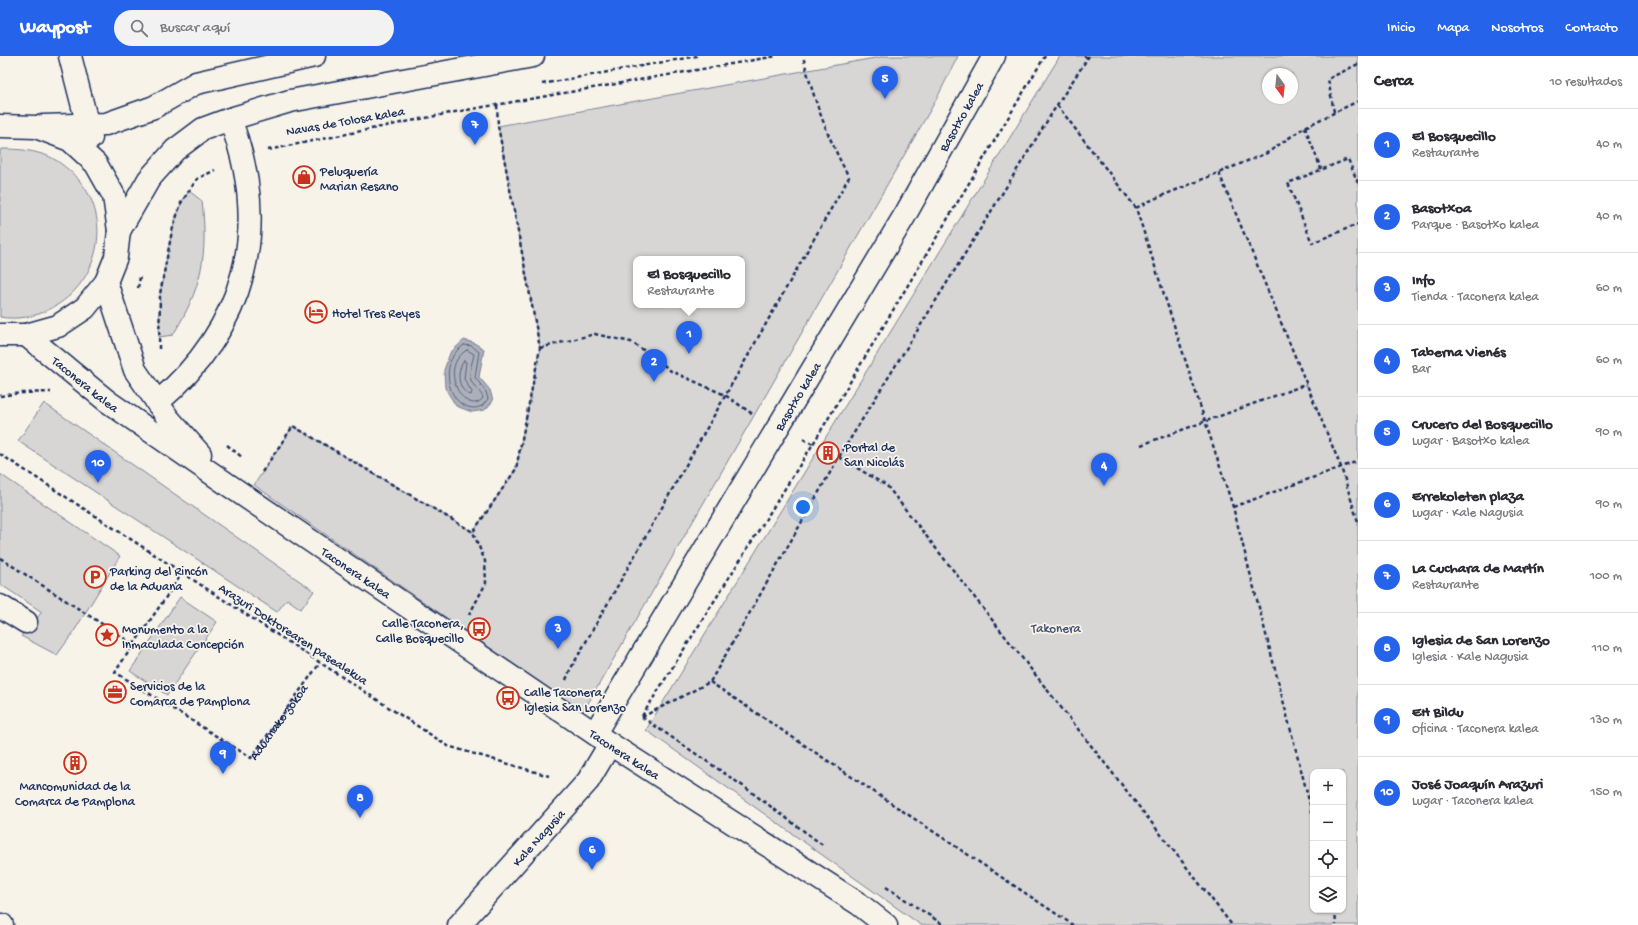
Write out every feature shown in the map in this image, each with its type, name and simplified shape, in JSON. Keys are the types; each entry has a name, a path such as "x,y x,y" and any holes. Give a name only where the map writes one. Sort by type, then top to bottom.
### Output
{"street":[{"path":"70,56 88,124 96,164"},
{"path":"0,126 36,127 106,124 154,107 196,83 314,56"},
{"name":"Navas de Tolosa kalea","path":"119,231 149,179 175,150 203,129 230,119 290,101 533,56"},
{"name":"Basotxo kalea","path":"603,738 779,427 905,216 994,56"},
{"path":"157,403 188,374 202,358 225,321 236,295 245,261 250,218 247,176 242,155 230,119"},
{"path":"0,335 26,335 58,326 85,308 106,282 116,257 119,231 114,196 96,164 70,140 36,127"},
{"name":"Taconera kalea","path":"106,282 135,370 168,418 227,484"},
{"name":"Taconera kalea","path":"26,335 107,401 227,484 603,738 859,904 886,925"},
{"path":"0,606 26,622"},
{"name":"Kale Nagusia","path":"471,921 588,781 603,738"}],"path":[{"path":"542,84 697,56"},
{"path":"159,350 160,294 172,231 181,203 197,179 242,155 497,104 777,56"},
{"path":"565,681 577,656 849,177 836,153 823,122 803,56"},
{"path":"642,717 813,444 1045,56"},
{"path":"642,717 710,682 838,457 1057,105 1089,57 1084,56"},
{"path":"1334,112 1328,79 1358,64"},
{"path":"1136,208 1154,199 1267,153 1305,127 1358,101"},
{"path":"473,532 516,469 540,348 498,126 497,104"},
{"path":"1057,105 1136,208 1233,507 1310,805"},
{"path":"1305,127 1321,169"},
{"path":"1358,183 1348,159 1288,183 1312,243 1358,224"},
{"path":"1219,173 1342,467 1358,522"},
{"path":"137,296 140,274"},
{"path":"540,348 595,334 631,342 654,357 671,371 725,395 754,415 779,427"},
{"path":"1141,445 1307,384"},
{"path":"0,396 36,392 51,392 58,395"},
{"path":"256,468 262,472 294,426 473,532 485,561 486,583 469,615 475,619"},
{"path":"226,444 243,459"},
{"name":"Arazuri Doktorearen pasealekua","path":"0,454 448,746 549,776"},
{"path":"838,457 887,486 1232,925"},
{"path":"1233,507 1358,461"},
{"path":"0,558 133,644"},
{"name":"Aduanako zokoa","path":"183,572 115,672 251,758 320,663"},
{"path":"559,676 572,685"},
{"path":"710,682 1073,925"},
{"path":"642,717 743,786 829,849"},
{"path":"880,883 944,925"},
{"path":"1335,913 1336,925"}],"green space":[{"path":"886,56 958,56 936,100 583,712 254,485 293,426 473,532 516,469 540,348 498,126"},
{"name":"Takonera","path":"1060,56 1358,56 1358,925 921,925 646,730"},
{"path":"0,150 23,150 46,155 64,166 84,187 94,206 98,225 97,245 91,264 82,282 68,297 50,309 39,314 19,318 0,317"},
{"path":"189,191 202,201 204,239 201,271 191,302 173,335 159,337 160,294 172,231 181,203"},
{"path":"44,403 314,591 301,609 287,599 277,612 18,441"},
{"path":"0,474 120,556 73,633 57,655 21,636 42,612 0,584"},
{"path":"180,597 217,622 167,695 130,671"}],"water":[{"path":"464,340 474,343 484,349 479,377 490,390 493,401 485,410 472,412 456,406 445,388 444,370 450,353"}],"place":[{"name":"Crucero del Bosquecillo","path":"885,99"},
{"name":"La Cuchara de Martín","path":"475,145"},
{"name":"Peluquería Marian Resano","path":"304,177"},
{"name":"Hotel Tres Reyes","path":"316,312"},
{"name":"El Bosquecillo","path":"689,354"},
{"name":"Basotxoa","path":"654,382"},
{"name":"Portal de San Nicolás","path":"828,453"},
{"name":"José Joaquín Arazuri","path":"98,483"},
{"name":"Taberna Vienés","path":"1104,486"},
{"name":"Parking del Rincón de la Aduana","path":"95,577"},
{"name":"Calle Taconera, Calle Bosquecillo","path":"479,629"},
{"name":"Monumento a la Inmaculada Concepción","path":"107,635"},
{"name":"Info","path":"558,649"},
{"name":"Servicios de la Comarca de Pamplona","path":"115,692"},
{"name":"Calle Taconera, Iglesia San Lorenzo","path":"508,698"},
{"name":"Mancomunidad de la Comarca de Pamplona","path":"75,763"},
{"name":"EH Bildu","path":"223,774"},
{"name":"Iglesia de San Lorenzo","path":"360,818"},
{"name":"Errekoleten plaza","path":"592,870"}]}
